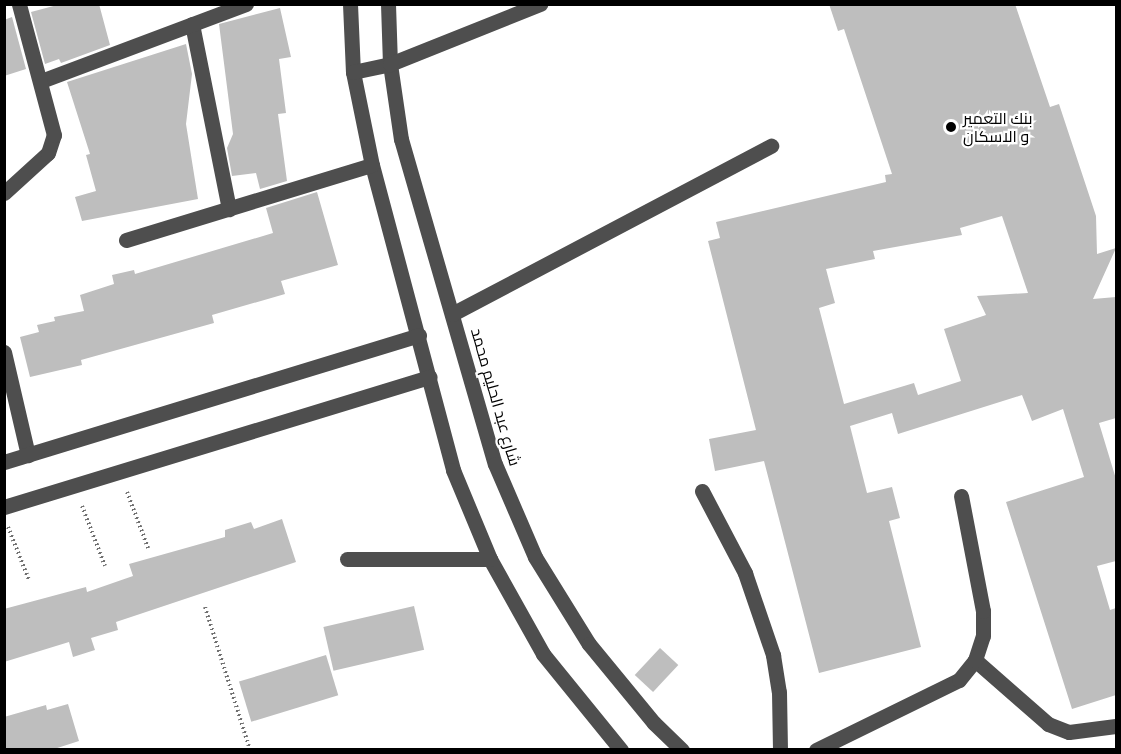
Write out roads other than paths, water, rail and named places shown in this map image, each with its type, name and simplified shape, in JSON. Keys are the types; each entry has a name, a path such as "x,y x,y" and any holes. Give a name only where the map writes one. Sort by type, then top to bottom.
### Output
{"street":[{"path":"4,193 48,153 54,135 19,4"},
{"path":"41,81 246,4"},
{"path":"350,4 353,72 372,165 453,470 490,559 543,654 621,750"},
{"name":"شارع عبد الحليم محمد","path":"388,4 390,64 401,139 495,464 535,557 589,644 654,723 682,750"},
{"path":"353,72 390,64 540,4"},
{"path":"192,24 229,209"},
{"path":"452,314 771,146"},
{"path":"126,240 372,165"},
{"path":"4,462 418,335"},
{"path":"4,352 28,455"},
{"path":"4,507 430,377"},
{"path":"702,491 745,573 773,655 779,692 780,750"},
{"path":"816,750 959,680 975,660 983,636 983,611 961,496"},
{"path":"347,559 490,559"},
{"path":"975,660 1048,724 1069,732 1116,726"}],"place":[{"name":"بنك التعمير و الاسكان","path":"951,127"}]}
